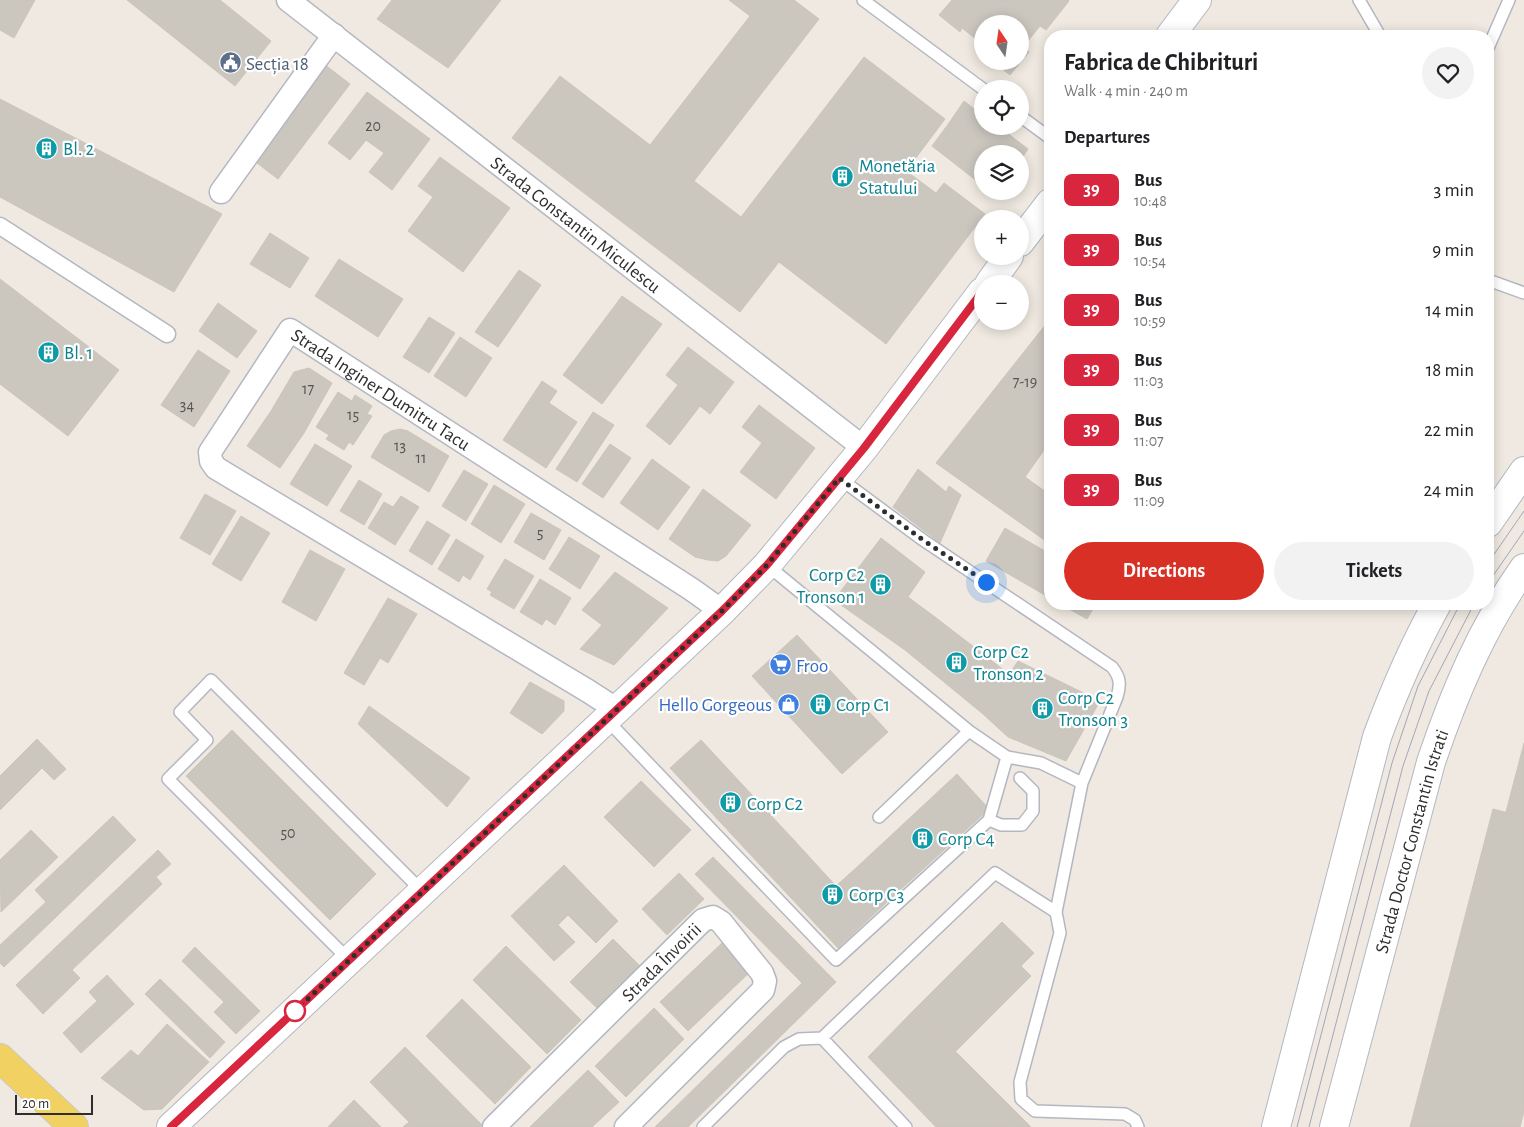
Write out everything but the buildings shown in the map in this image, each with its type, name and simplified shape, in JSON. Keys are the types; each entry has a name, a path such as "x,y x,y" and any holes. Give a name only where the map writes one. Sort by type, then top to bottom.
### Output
{"main road":[{"path":"0,1058 74,1127"}],"street":[{"name":"Strada Constantin Miculescu","path":"288,0 864,448"},
{"path":"1174,30 1197,0"},
{"path":"221,192 334,35"},
{"path":"1029,230 1044,211"},
{"path":"0,226 167,334"},
{"path":"171,1127 722,611 767,565 864,448 974,303"},
{"name":"Strada Inginer Dumitru Tacu","path":"611,714 588,691 216,468 211,461 210,452 290,330 682,583 722,611"},
{"path":"1494,514 1524,471"},
{"name":"Strada Doctor Constantin Istrati","path":"1334,1127 1431,762 1465,673 1488,626 1524,568"},
{"path":"1276,1127 1377,738 1396,687 1434,610"},
{"name":"Strada Învoirii","path":"494,1127 703,920 713,917 721,922 762,973 765,981 764,990 626,1127"}],"lane":[{"path":"863,0 974,82"},
{"path":"1359,0 1376,30"},
{"path":"1494,34 1509,0"},
{"path":"1029,123 1044,134"},
{"path":"1494,282 1524,293"},
{"path":"839,478 923,540 1112,667 1118,675 1121,686 1082,782 1056,912 1060,933 1020,1082 1021,1099 1035,1111 1125,1114 1135,1120 1138,1127"},
{"path":"767,565 969,731 1007,758 1040,764 1082,782"},
{"path":"349,960 168,779 207,740 180,712 211,680 422,891"},
{"path":"611,714 836,960 989,820 1007,758"},
{"path":"879,817 969,731"},
{"path":"989,820 1001,825 1022,825 1032,811 1033,791 1020,778"},
{"path":"703,1127 784,1047 799,1040 822,1038 995,873 1056,912"},
{"path":"822,1038 906,1127"}],"tram line":[{"path":"1494,554 1524,511"},
{"path":"1494,574 1524,531"},
{"path":"1297,1127 1392,763 1418,686 1457,610"},
{"path":"1309,1127 1403,766 1429,691 1471,610"}],"bus line":[{"name":"39","path":"171,1127 722,611 767,565 864,448 974,303"}],"place":[{"name":"Secția 18","path":"230,63"},
{"name":"Bl. 2","path":"47,148"},
{"name":"Monetăria Statului","path":"843,176"},
{"name":"Bl. 1","path":"48,352"},
{"name":"Corp C2 Tronson 1","path":"881,585"},
{"name":"Corp C2 Tronson 2","path":"957,662"},
{"name":"Froo","path":"780,665"},
{"name":"Hello Gorgeous","path":"788,704"},
{"name":"Corp C1","path":"820,704"},
{"name":"Corp C2 Tronson 3","path":"1042,708"},
{"name":"Corp C2","path":"731,803"},
{"name":"Corp C4","path":"922,838"},
{"name":"Corp C3","path":"833,894"}],"route":[{"path":"295,1011 722,611 767,565 839,478 923,540 986,582"}]}
